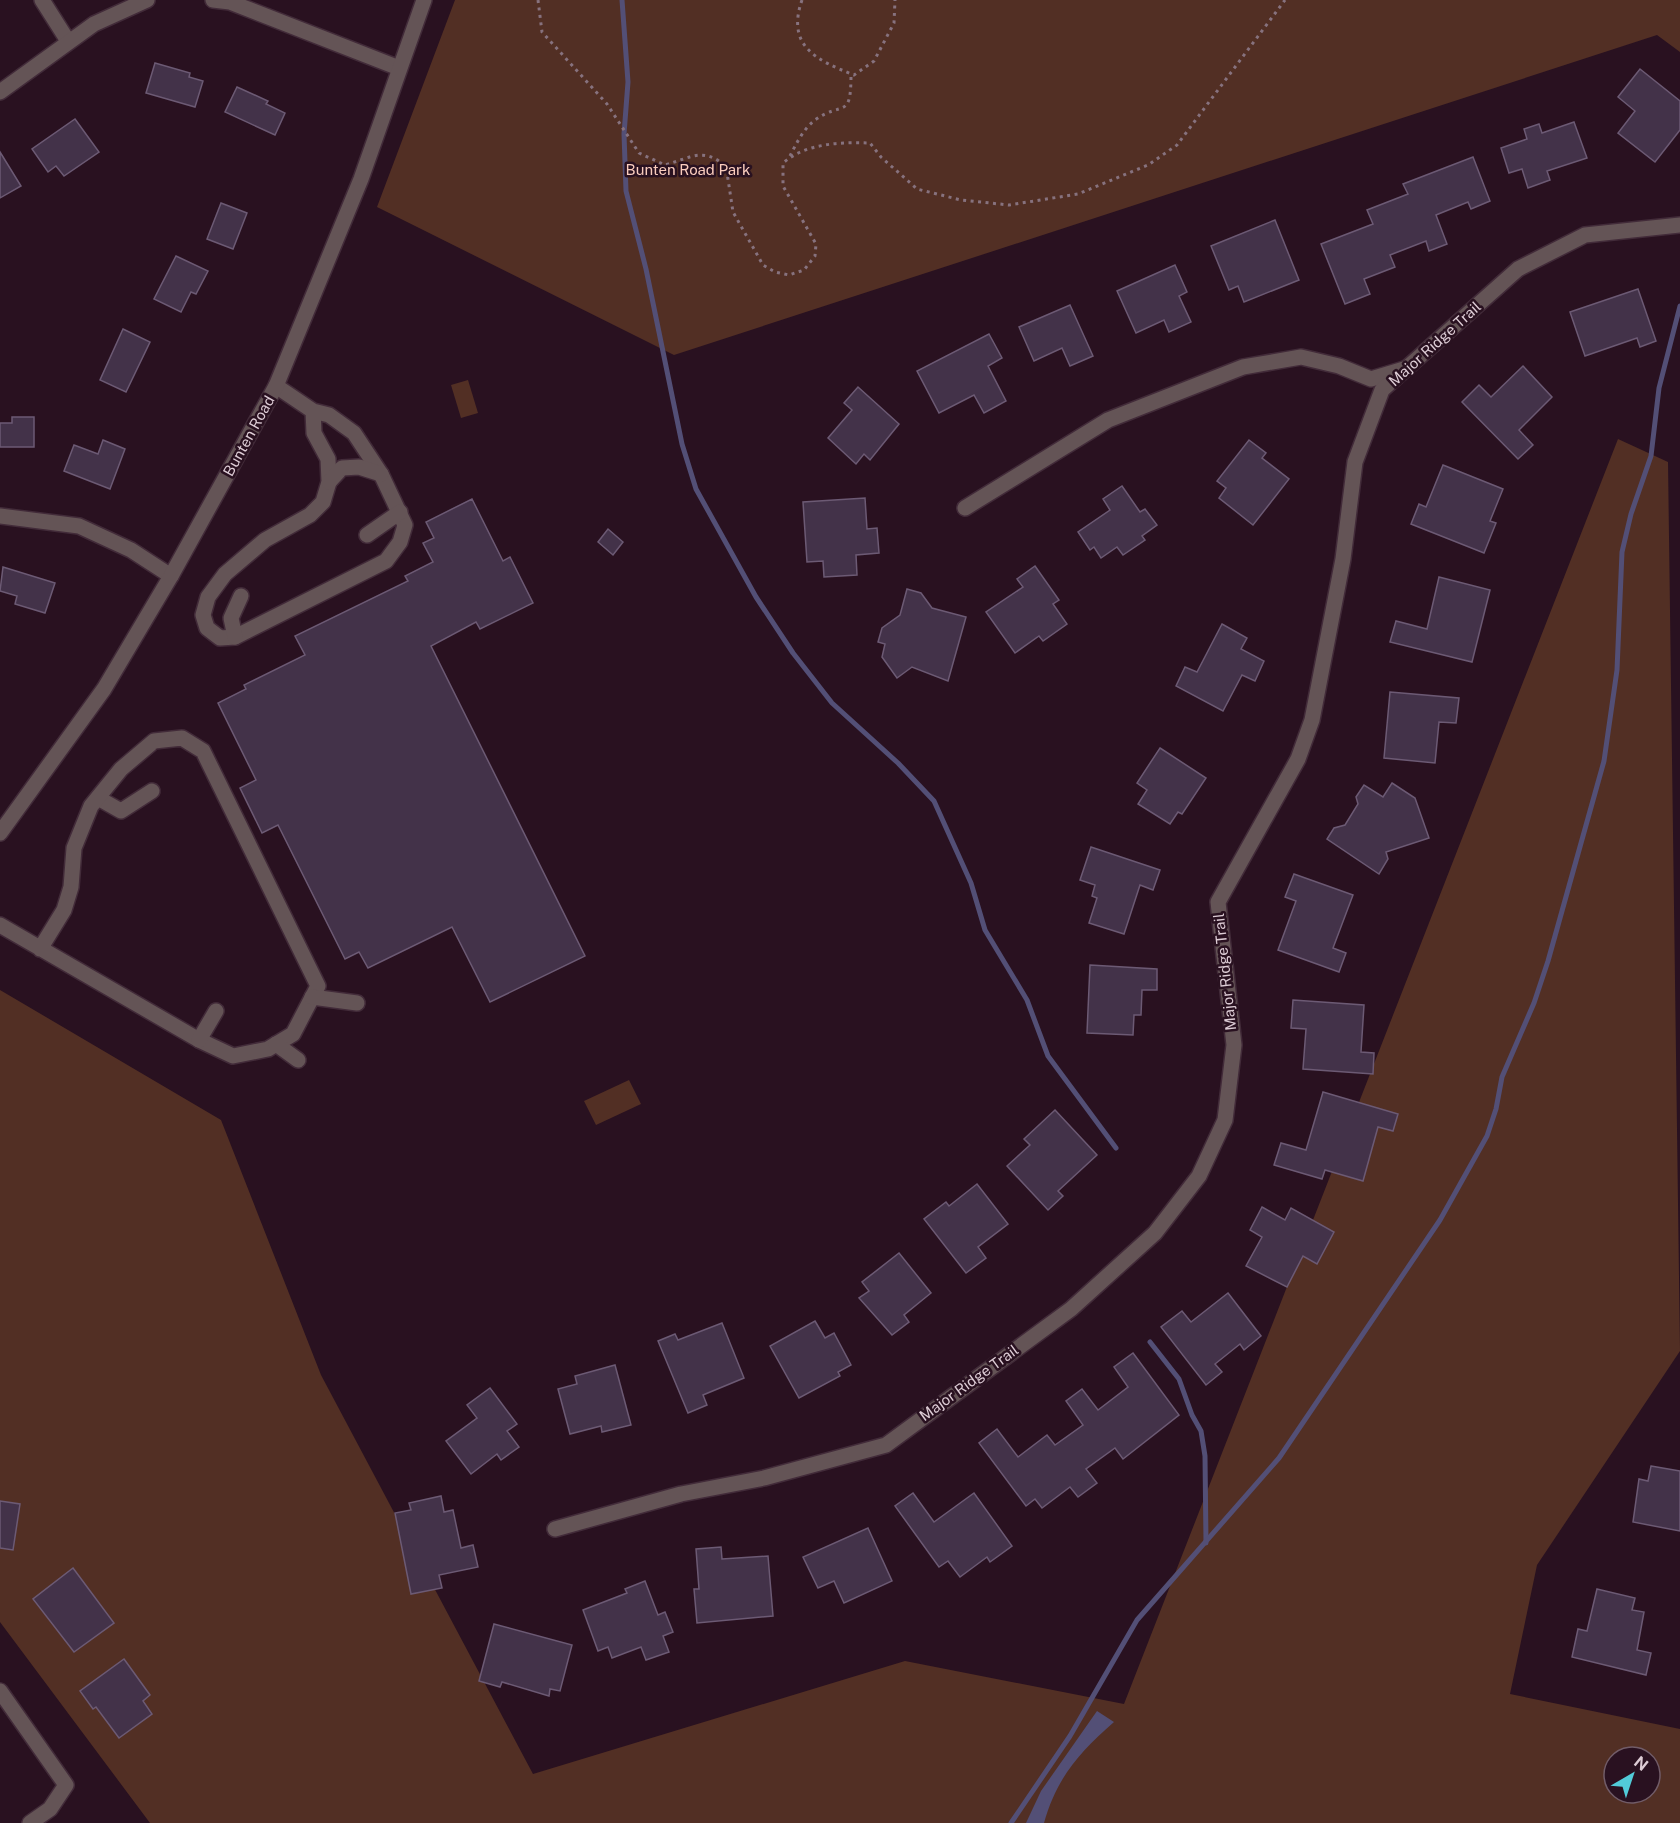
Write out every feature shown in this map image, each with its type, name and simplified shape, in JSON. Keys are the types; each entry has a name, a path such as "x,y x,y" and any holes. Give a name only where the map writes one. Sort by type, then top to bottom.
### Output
{"street":[{"path":"42,0 68,41"},
{"path":"0,92 94,24 147,0"},
{"path":"213,0 230,2 399,69"},
{"name":"Bunten Road","path":"0,834 104,688 171,576 276,386 356,190 424,0"},
{"name":"Major Ridge Trail","path":"555,1528 681,1494 774,1476 886,1445 1071,1309 1119,1268 1155,1233 1199,1176 1225,1120 1234,1045 1218,902 1298,759 1312,720 1343,558 1355,462 1382,390 1412,366 1518,269 1585,235 1680,225"},
{"path":"965,508 1108,420 1243,367 1301,357 1339,366 1371,379 1412,366"},
{"path":"276,386 313,411 329,415 354,433 381,474 405,525 400,542 386,561 235,637 220,638 207,628 203,615 208,597 225,574 258,545 310,516 323,502 329,482 328,459 314,434 313,411"},
{"path":"329,482 342,468 359,467 381,474"},
{"path":"367,535 400,512"},
{"path":"0,516 79,526 131,550 171,576"},
{"path":"235,637 231,618 241,596"},
{"path":"0,925 40,949 199,1040 233,1056 268,1048 293,1034 318,986 203,751 182,738 154,741 122,769 91,806 74,848 71,887 64,910 40,949"},
{"path":"98,798 122,811 152,791"},
{"path":"312,996 357,1003"},
{"path":"199,1040 216,1011"},
{"path":"276,1044 298,1060"},
{"path":"0,1691 66,1785 50,1809 30,1823"}],"path":[{"path":"538,0 542,32 615,116 639,153 665,165 701,154 711,155 726,166 733,212 763,265 775,272 789,275 804,270 815,256 816,244 783,186 783,163 814,120 843,109 850,101 850,74"},
{"path":"801,0 796,29 805,47 816,57 854,75 874,61 894,22 895,0"},
{"path":"788,159 837,142 870,143 881,157 917,189 961,200 1009,205 1078,194 1148,165 1177,145 1285,0"}],"green space":[{"name":"Bunten Road Park","path":"455,0 1680,0 1680,52 1657,35 674,355 377,207"},
{"path":"468,380 478,413 461,418 451,385"},
{"path":"1618,439 1668,462 1680,1351 1537,1565 1510,1694 1680,1729 1680,1823 150,1823 0,1622 0,990 221,1120 321,1375 533,1774 905,1661 1124,1704"},
{"path":"629,1080 641,1104 596,1125 584,1101"}],"shaded area":[{"path":"1097,1711 1114,1722 1090,1744 1071,1767 1056,1792 1044,1823 1026,1823 1041,1791"}],"building":[{"path":"155,63 190,73 189,77 203,81 195,107 146,93"},
{"path":"1640,69 1680,101 1680,130 1655,162 1618,133 1635,111 1618,97"},
{"path":"237,87 268,101 266,104 285,113 275,135 225,112"},
{"path":"75,119 99,152 64,176 56,166 48,172 32,149"},
{"path":"1574,122 1587,158 1547,171 1550,180 1528,188 1522,169 1509,173 1501,148 1527,139 1524,129 1539,124 1542,133"},
{"path":"0,152 21,186 0,198"},
{"path":"1473,157 1490,201 1471,209 1468,202 1436,215 1447,244 1429,251 1426,241 1390,255 1395,267 1364,279 1370,294 1345,304 1321,244 1373,224 1367,210 1408,194 1403,184"},
{"path":"221,203 247,213 233,249 207,239"},
{"path":"1275,220 1299,280 1244,302 1238,286 1229,290 1211,246"},
{"path":"176,256 208,271 196,294 191,292 181,312 154,299"},
{"path":"1175,265 1187,292 1179,296 1191,322 1169,332 1164,320 1136,333 1117,291"},
{"path":"1638,289 1656,341 1640,347 1637,338 1585,356 1570,312"},
{"path":"1070,305 1093,356 1070,366 1062,348 1034,361 1019,327"},
{"path":"123,329 150,342 126,392 100,380"},
{"path":"989,334 1002,358 988,366 1006,401 984,413 974,395 939,413 917,371"},
{"path":"1523,366 1552,397 1519,430 1533,445 1518,459 1462,402 1479,385 1491,397"},
{"path":"858,387 899,424 870,460 864,454 856,464 828,438 852,410 844,403"},
{"path":"12,417 34,417 34,447 0,447 0,423 12,423"},
{"path":"103,440 125,449 110,489 64,471 74,445 98,454"},
{"path":"1249,440 1266,453 1262,458 1289,479 1253,525 1219,498 1226,488 1217,481"},
{"path":"1443,465 1503,489 1490,521 1496,523 1484,553 1411,524 1419,504 1426,507"},
{"path":"1122,486 1140,512 1145,509 1157,525 1142,536 1145,540 1123,555 1117,547 1101,558 1094,547 1090,550 1078,532 1110,510 1103,499"},
{"path":"865,498 867,529 877,528 879,553 856,555 857,575 824,577 823,561 807,562 803,502"},
{"path":"472,499 503,561 510,557 533,603 480,629 476,622 431,646 585,956 490,1002 452,927 368,968 359,952 345,959 278,825 262,833 240,788 256,780 218,703 246,689 244,685 305,655 295,636 408,581 405,576 433,562 423,543 434,538 426,522"},
{"path":"608,529 623,542 613,555 598,542"},
{"path":"1035,566 1059,600 1053,604 1067,624 1043,641 1039,636 1015,653 986,612 1023,587 1017,579"},
{"path":"3,567 55,583 45,613 15,604 17,596 0,591"},
{"path":"1439,577 1490,590 1472,662 1390,642 1396,621 1427,629"},
{"path":"907,589 921,593 932,608 966,617 948,681 912,667 897,678 882,657 885,644 878,642 882,628 900,615"},
{"path":"1222,624 1247,638 1241,649 1264,661 1255,681 1242,675 1223,711 1176,686 1185,667 1197,672"},
{"path":"1390,692 1459,698 1456,723 1439,722 1435,763 1384,758"},
{"path":"1160,748 1206,778 1182,814 1178,812 1170,824 1138,804 1147,790 1137,783"},
{"path":"1392,783 1415,798 1429,838 1386,852 1388,859 1379,874 1327,839 1334,828 1345,825 1358,804 1356,797 1364,785 1383,797"},
{"path":"1091,847 1160,870 1153,890 1140,885 1124,934 1089,923 1097,898 1092,896 1095,885 1080,880"},
{"path":"1294,874 1353,895 1333,948 1346,953 1339,972 1278,950 1296,901 1285,897"},
{"path":"1090,965 1157,969 1157,990 1142,990 1141,1015 1134,1015 1133,1035 1087,1033"},
{"path":"1293,1000 1364,1005 1361,1052 1374,1053 1373,1074 1303,1069 1306,1029 1291,1028"},
{"path":"1323,1092 1398,1114 1393,1131 1378,1127 1363,1181 1325,1170 1322,1179 1274,1165 1281,1143 1306,1150"},
{"path":"1055,1110 1097,1155 1058,1191 1063,1196 1048,1210 1007,1166 1030,1145 1024,1139"},
{"path":"977,1184 1008,1224 978,1247 986,1258 966,1273 924,1219 946,1202 949,1206"},
{"path":"1262,1207 1285,1220 1291,1208 1334,1232 1317,1264 1303,1256 1287,1287 1246,1266 1262,1237 1250,1230"},
{"path":"899,1253 931,1293 904,1315 909,1322 892,1335 859,1298 869,1291 862,1282"},
{"path":"1228,1293 1261,1336 1244,1350 1240,1344 1215,1364 1222,1372 1206,1385 1161,1327 1182,1311 1191,1322"},
{"path":"815,1321 825,1338 834,1333 851,1365 838,1372 840,1376 799,1398 770,1346"},
{"path":"722,1323 744,1378 703,1395 707,1405 688,1413 658,1341 675,1334 678,1340"},
{"path":"1133,1353 1179,1415 1123,1459 1115,1448 1086,1469 1097,1483 1078,1497 1070,1487 1042,1508 1035,1499 1026,1506 979,1443 997,1429 1018,1457 1047,1435 1055,1445 1083,1425 1066,1401 1082,1389 1098,1410 1128,1387 1114,1367"},
{"path":"615,1365 631,1425 602,1432 601,1426 570,1434 558,1389 577,1384 575,1376"},
{"path":"490,1388 517,1424 507,1431 519,1447 501,1460 497,1454 471,1474 446,1441 477,1418 467,1405"},
{"path":"1651,1466 1680,1471 1680,1531 1633,1522 1639,1479 1648,1481"},
{"path":"913,1493 934,1522 974,1493 1012,1546 990,1562 987,1557 960,1577 948,1561 939,1567 895,1506"},
{"path":"441,1496 444,1512 453,1510 461,1548 473,1545 478,1567 439,1575 442,1588 411,1594 395,1513 411,1510 409,1503"},
{"path":"0,1501 20,1504 13,1550 0,1548"},
{"path":"868,1528 892,1581 844,1603 834,1581 818,1588 803,1557"},
{"path":"721,1547 722,1559 768,1556 773,1616 697,1623 694,1589 699,1589 696,1549"},
{"path":"73,1568 114,1623 74,1652 33,1599"},
{"path":"645,1581 658,1615 665,1612 673,1632 663,1636 669,1652 646,1660 641,1647 612,1658 608,1647 598,1651 583,1610 627,1593 625,1589"},
{"path":"1597,1589 1635,1598 1632,1610 1644,1612 1637,1650 1651,1653 1646,1675 1572,1657 1578,1629 1587,1631"},
{"path":"494,1624 572,1645 560,1691 550,1689 549,1696 502,1682 500,1687 479,1681"},
{"path":"124,1659 150,1695 143,1701 152,1714 119,1738 96,1707 93,1709 80,1691"}],"waterway":[{"path":"622,0 628,82 624,134 626,191 646,269 682,444 696,489 756,597 793,653 832,703 898,763 934,801 971,883 985,930 1027,1000 1048,1056 1116,1148"},
{"path":"1011,1823 1070,1736 1137,1620 1279,1458 1440,1220 1487,1136 1496,1109 1502,1077 1534,1003 1548,961 1604,761 1617,670 1622,552 1631,514 1651,456 1659,388 1680,306"},
{"path":"1150,1342 1179,1379 1192,1415 1201,1431 1205,1456 1206,1543"}]}
